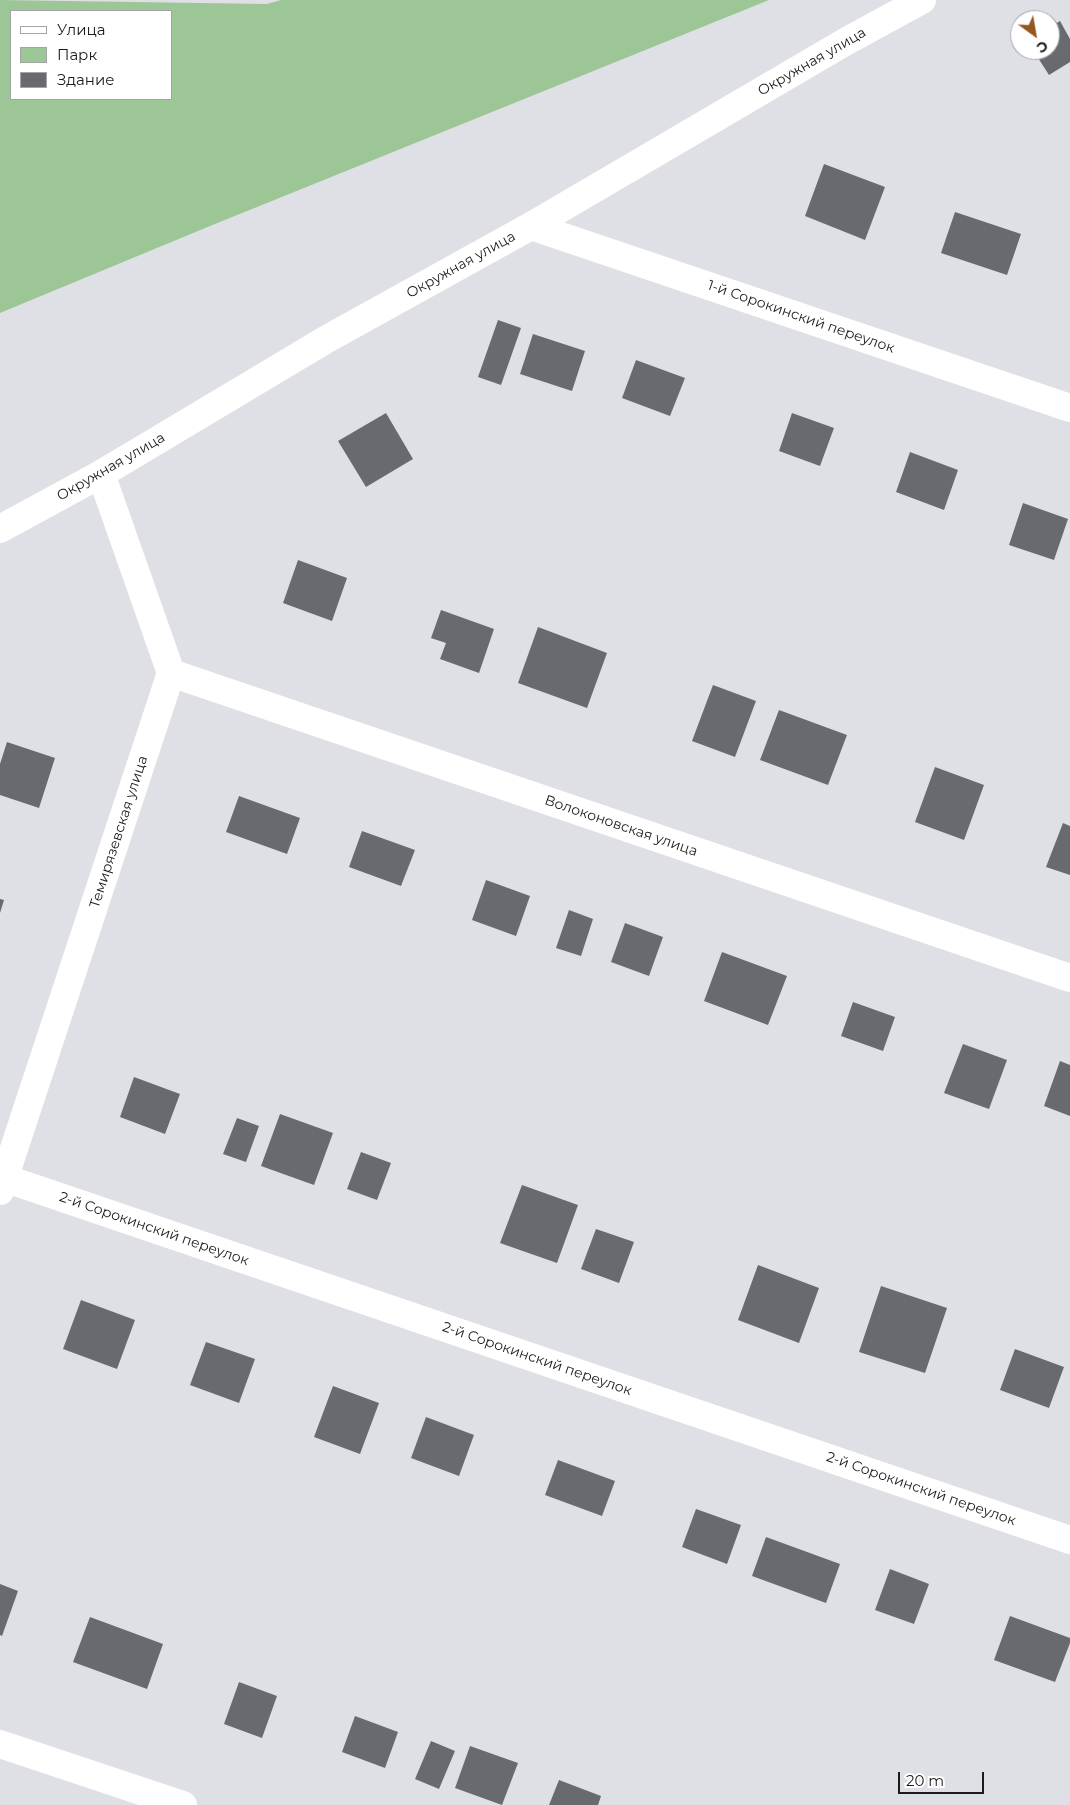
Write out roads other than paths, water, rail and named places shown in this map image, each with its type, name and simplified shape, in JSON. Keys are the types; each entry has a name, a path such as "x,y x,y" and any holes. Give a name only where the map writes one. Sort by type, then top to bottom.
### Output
{"street":[{"name":"Окружная улица","path":"0,529 102,474 327,339 531,226 845,42 922,0"},
{"name":"1-й Сорокинский переулок","path":"531,226 1070,408"},
{"path":"102,474 171,673"},
{"name":"Волоконовская улица","path":"171,673 1070,978"},
{"name":"Темирязевская улица","path":"2,1184 171,673"},
{"name":"2-й Сорокинский переулок","path":"2,1184 1070,1540"},
{"path":"0,1744 183,1805"}]}
